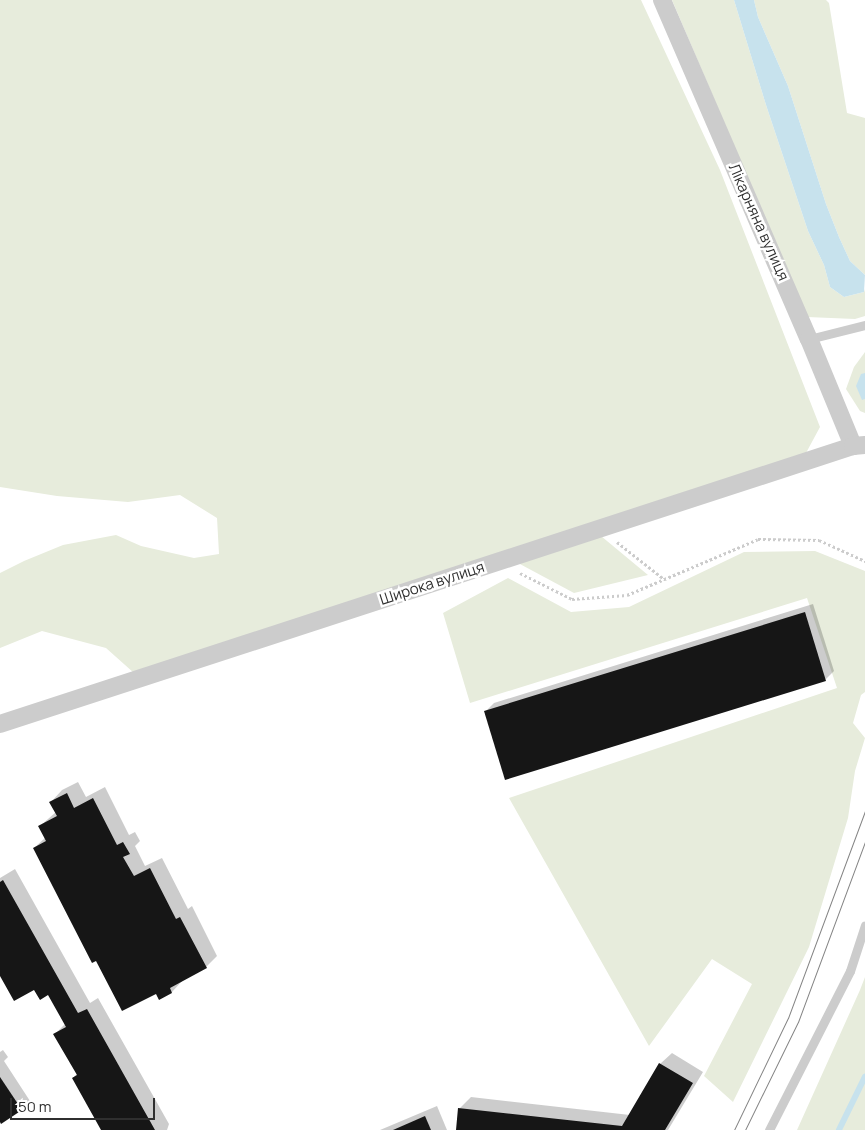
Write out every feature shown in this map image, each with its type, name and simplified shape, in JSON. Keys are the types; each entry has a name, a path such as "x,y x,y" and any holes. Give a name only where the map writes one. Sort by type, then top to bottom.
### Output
{"street":[{"name":"Лікарняна вулиця","path":"662,0 810,339 859,446"},
{"name":"Широка вулиця","path":"0,724 600,528 859,446"}],"lane":[{"path":"810,339 865,325"},
{"path":"769,1130 850,971 865,925"}],"path":[{"path":"600,528 664,579"},
{"path":"497,562 572,599 627,595 758,539 819,540 865,561"}],"green space":[{"path":"0,0 641,0 720,170 820,427 806,453 134,673 106,648 42,631 0,648 0,573 24,561 63,545 116,535 141,546 194,558 219,554 217,518 180,495 128,502 57,496 0,487"},
{"path":"672,0 734,0 766,105 808,231 824,265 830,287 844,297 864,292 865,289 865,316 855,319 807,317"},
{"path":"754,0 826,0 829,3 847,113 865,118 865,275 850,261 839,237 826,204 788,86 758,17"},
{"path":"865,352 865,413 860,411 846,389 854,367"},
{"path":"601,536 648,575 574,593 518,563"},
{"path":"815,551 865,571 865,692 861,695 853,723 865,738 855,771 848,818 809,947 733,1102 704,1076 752,984 712,959 649,1046 509,798 837,688 807,598 470,703 443,613 508,578 571,612 629,607 744,552"},
{"path":"865,977 865,1130 797,1130 860,990"}],"water":[{"path":"734,0 754,0 758,17 788,86 826,204 839,237 850,261 865,275 864,292 844,297 830,287 824,265 808,231 766,105"},
{"path":"865,373 865,399 862,400 856,386 861,374"}],"building":[{"path":"805,612 826,681 505,780 484,711"},
{"path":"67,793 74,808 93,798 117,845 123,842 130,854 123,857 134,876 150,868 176,919 180,917 207,968 170,988 172,993 159,1000 156,994 122,1011 96,961 92,963 33,848 46,841 38,826 57,816 49,802"},
{"path":"3,880 78,1013 87,1009 155,1130 101,1130 72,1078 77,1075 53,1034 66,1027 48,995 40,1000 34,990 14,1001 0,976 0,882"},
{"path":"659,1063 693,1083 665,1130 456,1130 458,1108 622,1126"},
{"path":"0,1077 22,1110 1,1124 0,1122"},
{"path":"425,1116 431,1130 393,1130"}],"waterway":[{"path":"839,1130 865,1077"}],"tram line":[{"path":"734,1130 788,1018 865,811"},
{"path":"745,1130 798,1022 865,842"}]}
